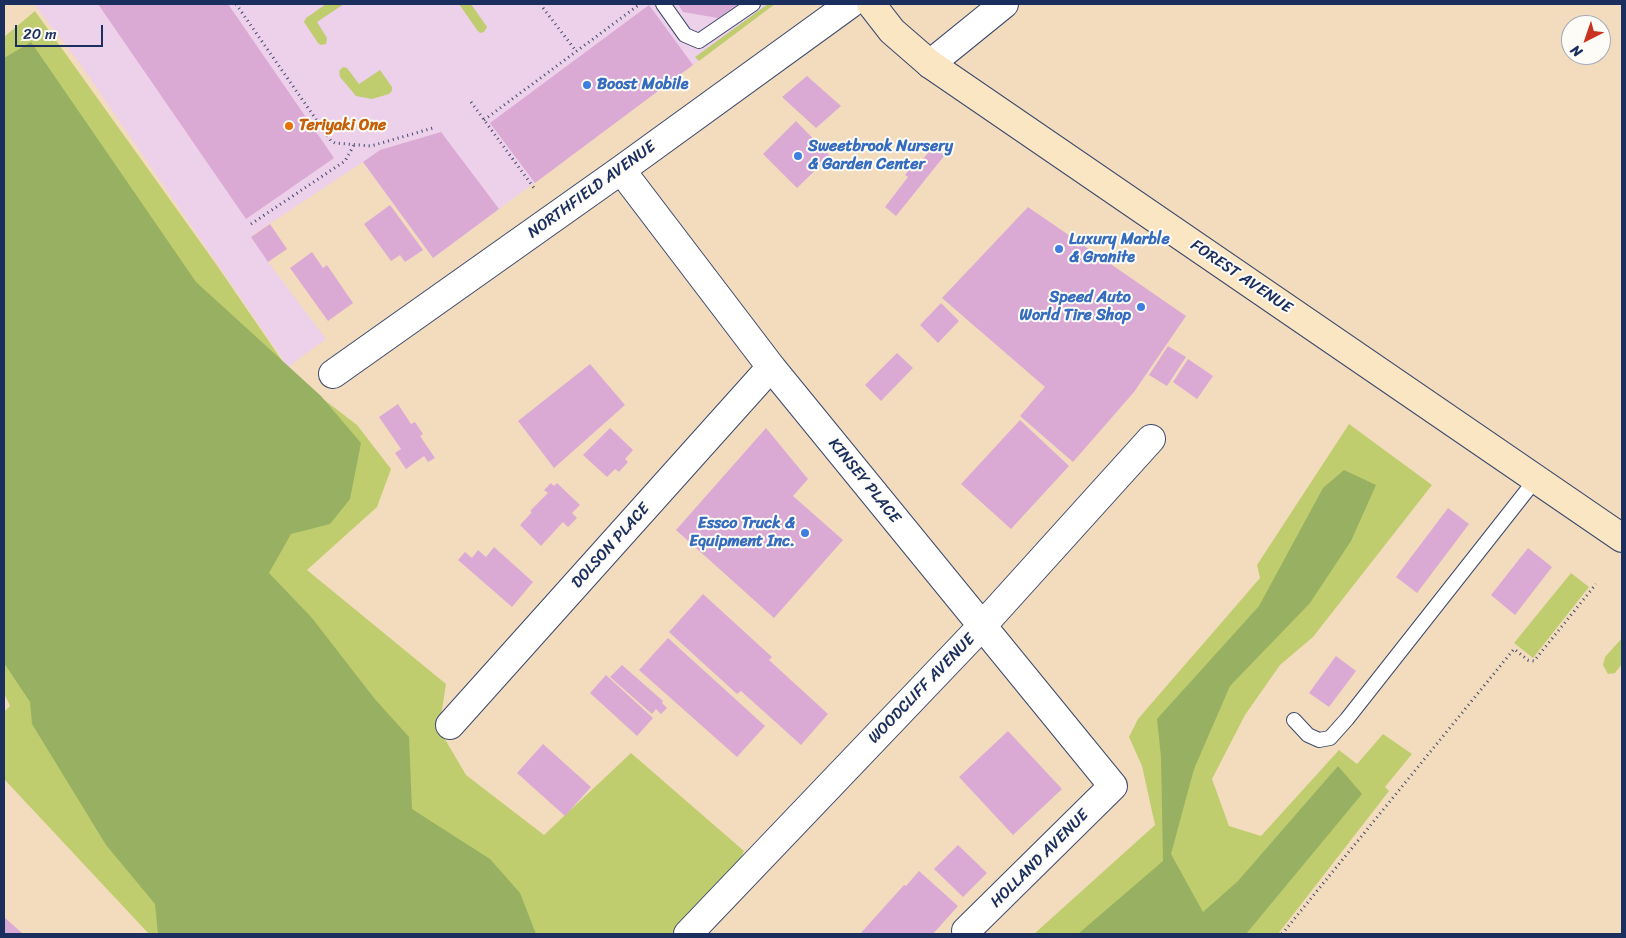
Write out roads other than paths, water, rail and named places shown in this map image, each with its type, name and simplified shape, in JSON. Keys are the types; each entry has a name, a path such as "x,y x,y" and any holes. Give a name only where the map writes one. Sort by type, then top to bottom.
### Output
{"main road":[{"name":"FOREST AVENUE","path":"871,4 892,31 930,64 1622,538"}],"street":[{"name":"NORTHFIELD AVENUE","path":"333,374 621,170 850,4"},
{"path":"930,64 1004,4"},
{"name":"KINSEY PLACE","path":"621,170 771,367 1114,786"},
{"name":"DOLSON PLACE","path":"450,725 771,367"},
{"name":"WOODCLIFF AVENUE","path":"688,934 982,626 1151,439"},
{"name":"HOLLAND AVENUE","path":"966,932 1114,786"}],"lane":[{"path":"663,4 685,35 699,41 753,4"},
{"path":"1294,720 1308,735 1319,740 1330,738 1536,479"}],"place":[{"name":"Boost Mobile","path":"587,85"},
{"name":"Teriyaki One","path":"289,126"},
{"name":"Sweetbrook Nursery & Garden Center","path":"798,156"},
{"name":"Luxury Marble & Granite","path":"1059,249"},
{"name":"Speed Auto World Tire Shop","path":"1141,307"},
{"name":"Essco Truck & Equipment Inc.","path":"805,533"}]}
